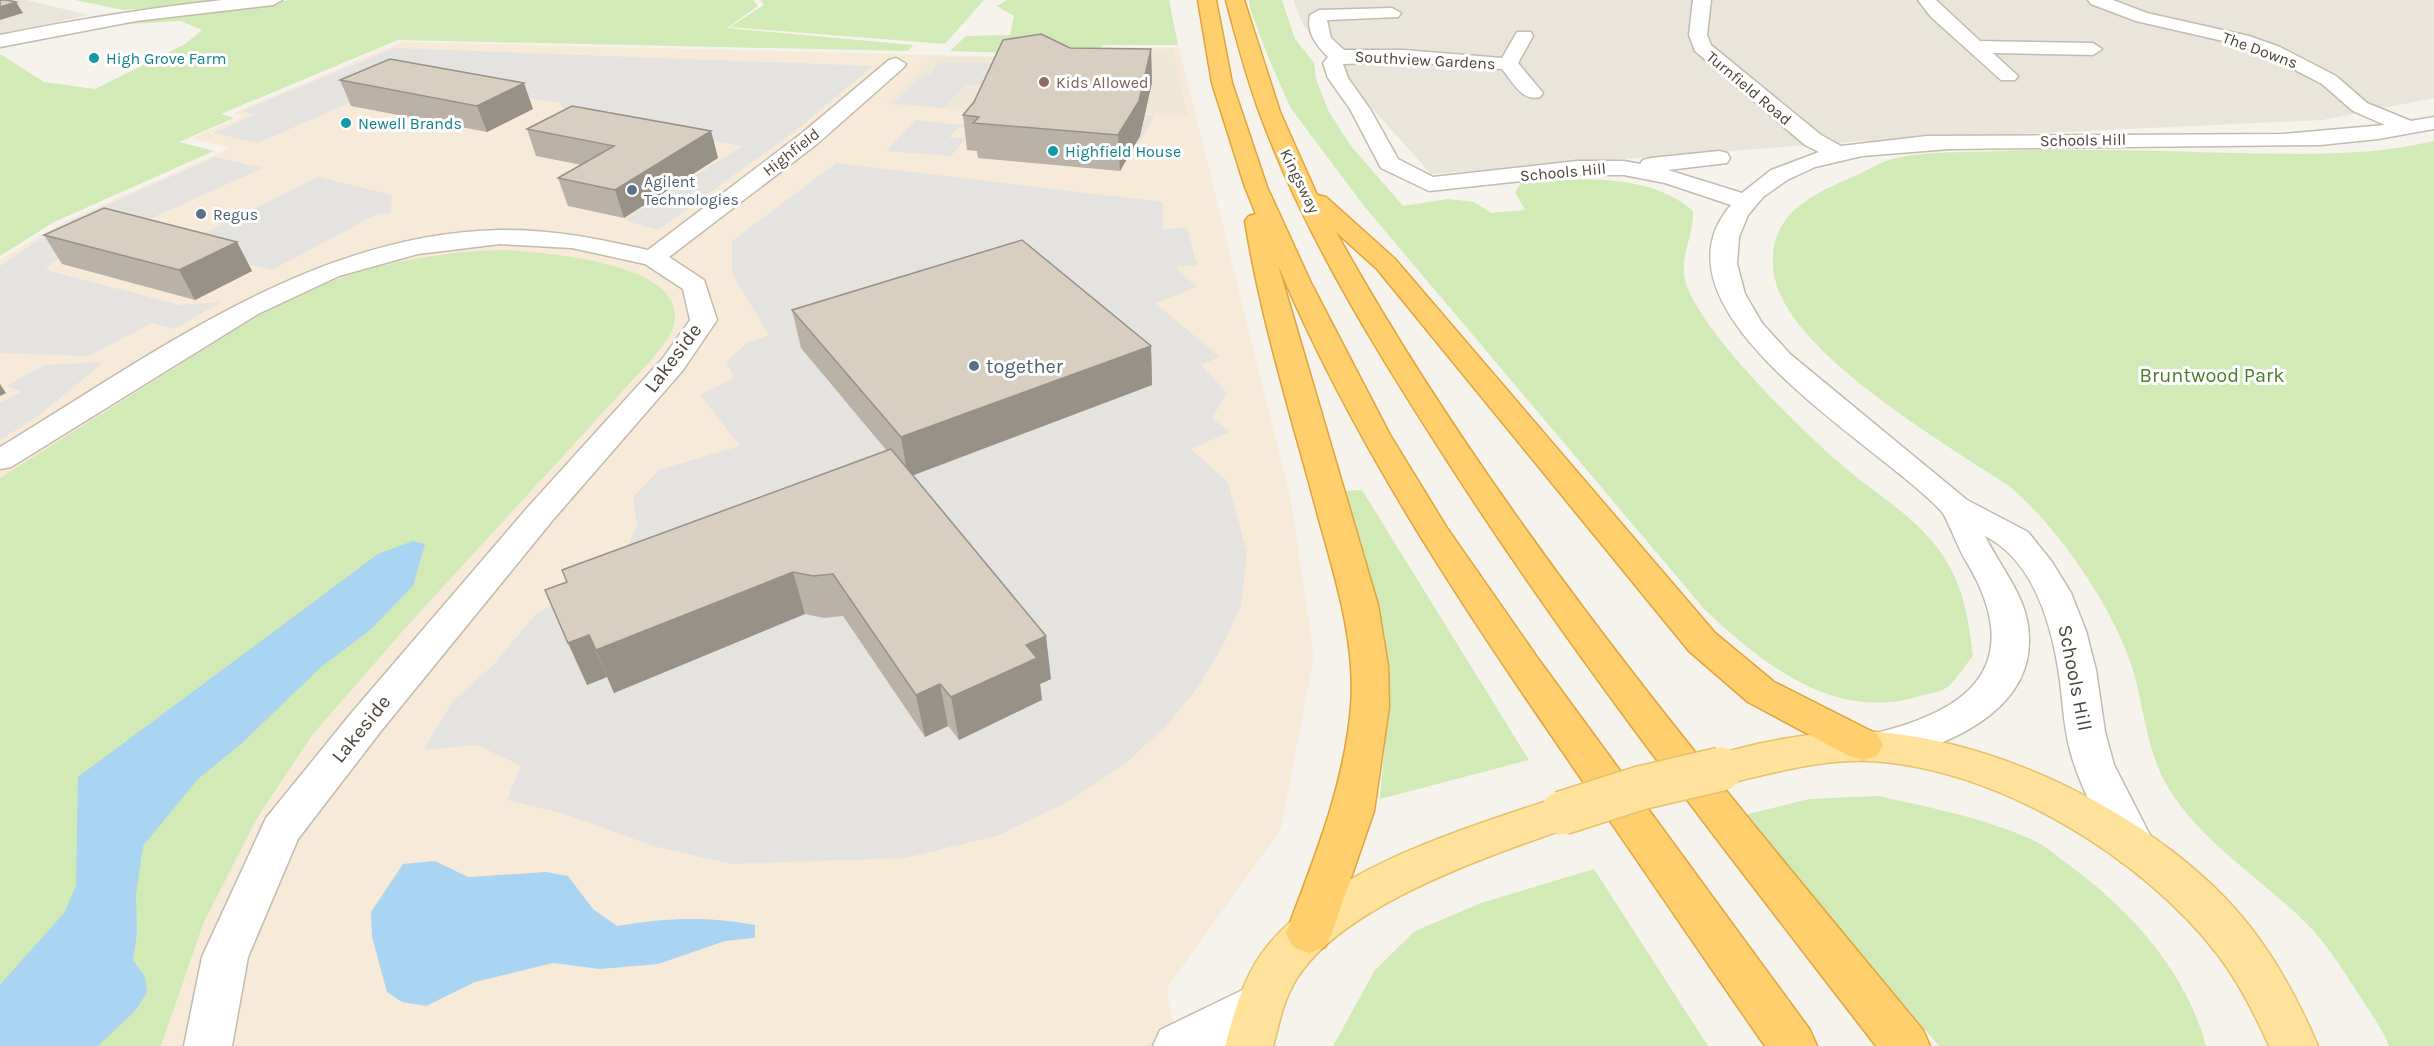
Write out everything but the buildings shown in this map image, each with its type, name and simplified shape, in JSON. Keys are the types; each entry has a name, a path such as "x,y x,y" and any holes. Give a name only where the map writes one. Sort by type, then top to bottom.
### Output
{"highway":[{"path":"1207,0 1222,83 1256,187 1332,353 1375,435 1433,533 1526,670 1794,1046"},
{"name":"Kingsway","path":"1235,0 1258,83 1301,187 1392,351 1509,532 1604,660 1906,1046"},
{"path":"1256,187 1257,225 1267,277 1360,605 1369,666 1370,707 1353,811 1309,933"},
{"path":"1301,187 1386,264 1702,642 1761,692 1872,746"}],"main road":[{"path":"1254,1025 1290,955 1309,933 1343,907 1381,885 1435,859 1562,813 1640,788 1793,753 1872,746 1947,759 2027,787 2100,824 2136,849 2181,886 2228,935 2258,973 2281,1013 2294,1046"}],"street":[{"path":"0,41 76,23 185,8 273,0"},
{"name":"Turnfield Road","path":"1702,0 1698,35 1702,47 1813,141 1838,153"},
{"path":"1927,0 1937,13 2008,75"},
{"name":"The Downs","path":"2097,0 2142,16 2242,40 2273,51 2329,80 2360,107 2409,128"},
{"name":"Southview Gardens","path":"1392,13 1316,7 1317,21 1325,45 1339,56 1404,56 1508,64 1533,93"},
{"path":"1508,64 1524,36"},
{"path":"1977,47 2093,49"},
{"name":"Southview Gardens","path":"1339,56 1333,63 1338,78 1360,109 1389,163 1429,184"},
{"name":"Highfield","path":"653,258 809,140 893,66"},
{"name":"Schools Hill","path":"2136,849 2091,756 2073,650 2058,604 2039,569 2017,541 1959,509 1890,449 1788,369 1749,325 1728,285 1724,266 1725,237 1733,217 1746,202 1787,172 1838,153 1909,144 1973,141 2285,140 2409,128 2434,123"},
{"path":"1642,171 1661,163 1719,158"},
{"name":"Schools Hill","path":"1429,184 1484,180 1577,168 1642,171 1746,202"},
{"name":"Schools Hill","path":"1484,180 1502,202"},
{"name":"Lakeside","path":"0,460 249,308 330,271 416,247 500,237 572,241 653,258 694,285 704,320 673,364 540,514 367,721 281,830 225,957 208,1046"},
{"name":"Schools Hill","path":"1872,746 1946,726 1974,708 1997,684 2009,663 2012,648 2006,605 1984,561 1971,543 1959,509"},
{"path":"1177,1046 1254,1025"}],"shaded area":[{"path":"0,0 27,0 88,15 0,35"},
{"path":"1293,0 2434,0 2434,98 2323,120 1847,142 1431,174 1363,98 1303,25"},
{"path":"402,42 1100,59 1103,47 1179,47 1291,501 1314,656 1281,829 1167,988 1177,1046 0,1046 0,260 57,225 230,148 192,138 243,116 233,113"},
{"path":"394,48 873,66 794,132 658,230 624,220 743,146 571,116 559,103 410,76 258,143 213,133 254,115 242,111"},
{"name":"Kids Allowed","path":"1107,49 1173,49 1188,116 1054,108 1048,116 885,104 932,56 1103,60"},
{"path":"937,63 1020,63 993,85 966,85 944,108 894,103 924,75 930,75"},
{"path":"1064,109 1154,116 1140,142 959,127 949,137 965,139 951,156 886,151 916,120 962,125 969,118"},
{"path":"215,157 263,168 51,263 46,270 180,305 221,302 175,329 152,323 88,356 0,353 0,266 61,225"},
{"path":"836,163 1163,202 1163,229 1187,228 1197,265 1175,267 1197,287 1155,303 1220,357 1201,365 1227,393 1212,418 1230,432 1191,449 1228,482 1247,553 1241,606 1221,649 1198,687 1169,723 1126,763 1069,801 999,835 905,858 731,864 653,846 562,813 507,800 521,766 477,745 423,750 453,701 493,665 535,615 617,566 637,527 633,497 659,470 740,446 700,395 734,378 726,362 748,342 769,335 732,274 732,241","holes":["1025,276 1151,385 909,477","899,490 1041,701 959,740 948,726 925,737 842,614 824,618 807,613 614,692 607,677 587,685"]},
{"path":"318,177 392,195 391,213 377,214 272,270 199,252 223,239 204,233"},
{"path":"104,362 38,416 0,440 0,403 21,392 7,386 44,365"}],"green space":[{"path":"75,0 251,0 124,10"},
{"path":"291,0 753,0 758,6 727,28 913,45 908,51 398,40 221,114 234,118 179,142 214,151 54,222 0,256 0,54 44,82 95,89 185,44 202,30 181,21 95,26 185,9"},
{"path":"760,0 984,0 945,44 730,27 764,5"},
{"path":"1007,0 1169,0 1178,45 1102,45 1098,56 950,51 966,36 1010,35 1014,16 997,6"},
{"path":"1249,0 1282,0 1295,39 1314,63 1316,79 1329,112 1351,146 1403,206 1448,199 1474,202 1491,213 1525,210 1515,192 1521,184 1588,180 1611,181 1655,189 1675,198 1693,211 1684,273 1690,294 1706,320 1727,348 1780,407 1849,471 1916,524 1948,564 1962,597 1973,656 1953,681 1940,691 1889,702 1859,702 1830,695 1776,668 1751,650 1705,610 1364,206 1290,107 1267,54"},
{"name":"Bruntwood Park","path":"2434,141 2434,1046 2389,1046 2384,1034 2350,981 2314,932 2289,907 2216,844 2183,809 2169,789 2152,751 2136,681 2117,630 2086,575 2067,549 2048,525 2009,486 1896,411 1830,358 1803,330 1784,302 1774,274 1773,254 1777,237 1784,223 1794,210 1807,200 1882,163 1900,157 1942,153 2058,150 2334,153 2384,150"},
{"path":"506,250 549,254 605,264 632,272 654,283 669,297 675,315 671,333 652,359 408,625 313,734 257,818 203,924 161,1046 0,1046 0,478 244,324 311,289 358,272 406,260 456,253"},
{"path":"1362,490 1529,760 1380,799 1387,718 1344,491"},
{"path":"1878,796 1958,814 1997,826 2035,841 2052,852 2113,902 2153,944 2185,992 2206,1046 1939,1046 1744,815 1809,799"},
{"path":"1594,869 1708,1046 1333,1046 1375,970 1415,931 1481,903"}],"water":[{"path":"413,541 425,544 413,586 370,630 320,668 241,744 198,779 143,846 136,894 137,933 133,960 145,977 147,992 135,1011 98,1046 0,1046 0,985 64,913 76,886 78,777 378,554"},
{"path":"435,861 468,877 546,872 568,876 593,909 617,926 670,920 719,920 755,925 755,938 725,941 658,964 600,969 553,963 475,982 426,1006 402,1002 387,992 372,937 371,912 403,864"}],"place":[{"name":"High Grove Farm","path":"94,58"},
{"name":"Kids Allowed","path":"1044,82"},
{"name":"Newell Brands","path":"346,123"},
{"name":"Highfield House","path":"1053,151"},
{"name":"Agilent Technologies","path":"632,190"},
{"name":"Regus","path":"201,214"},
{"name":"together","path":"974,366"}]}
